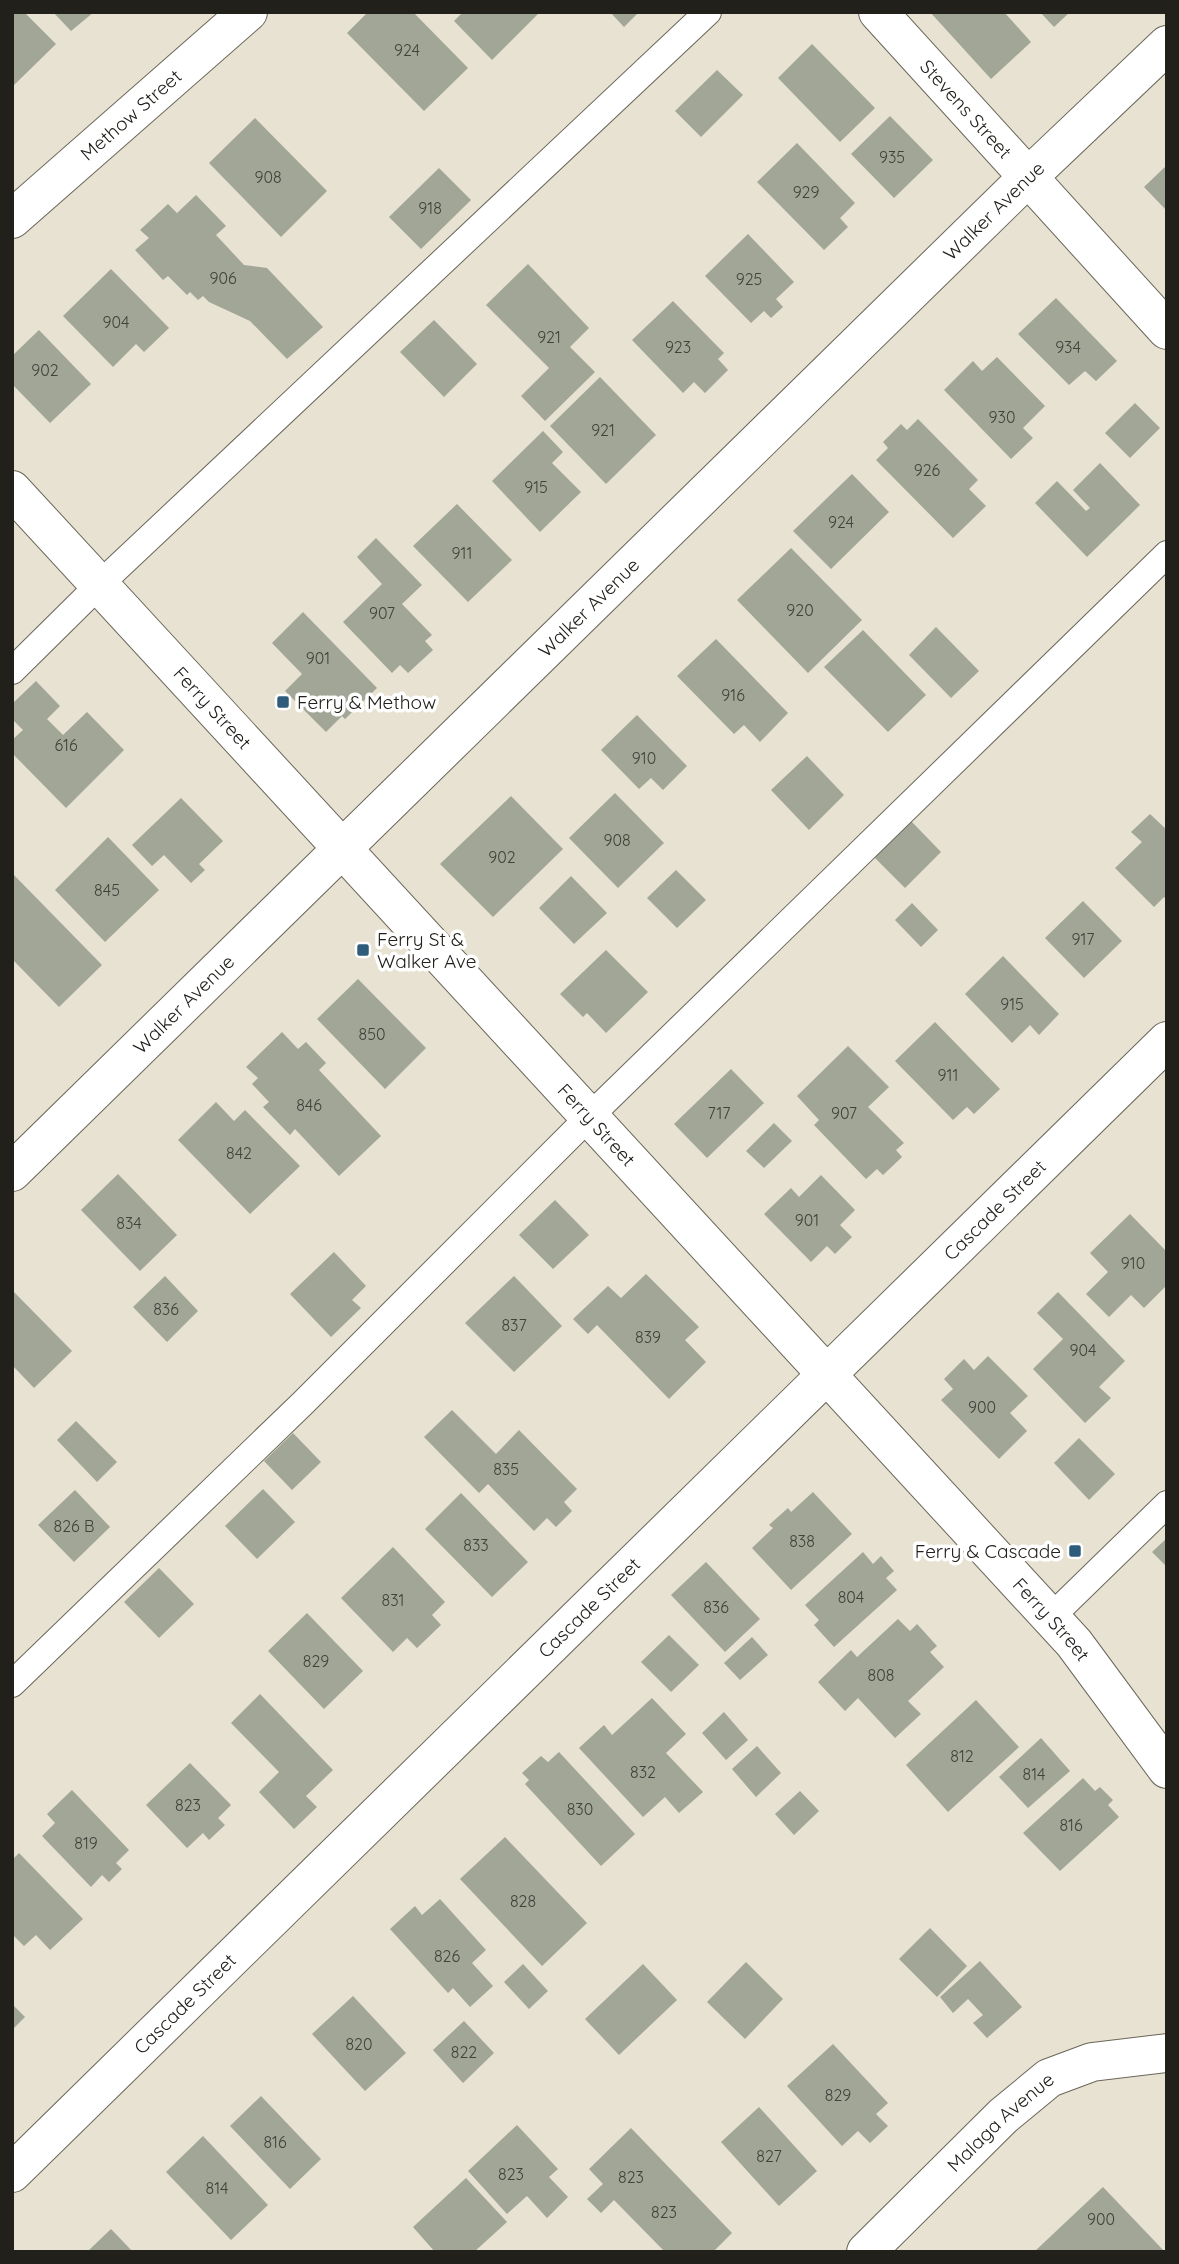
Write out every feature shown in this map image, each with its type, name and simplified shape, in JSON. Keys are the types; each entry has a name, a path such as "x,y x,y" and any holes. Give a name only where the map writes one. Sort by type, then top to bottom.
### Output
{"street":[{"name":"Methow Street","path":"12,219 248,12"},
{"name":"Stevens Street","path":"878,12 1026,179 1167,330"},
{"name":"Walker Avenue","path":"12,1172 1026,179 1167,45"},
{"name":"Ferry Street","path":"12,490 1074,1643 1167,1769"},
{"name":"Cascade Street","path":"12,2173 1167,1041"},
{"name":"Malaga Avenue","path":"866,2252 1003,2116 1049,2078 1092,2062 1167,2053"}],"lane":[{"path":"12,671 99,585 708,12"},
{"path":"12,1684 293,1413 588,1118 1167,554"},
{"path":"1050,1618 1167,1504"}],"building":[{"path":"12,12 24,12 56,44 12,87"},
{"path":"53,12 94,12 71,31"},
{"path":"368,12 413,12 468,68 424,111 347,33"},
{"path":"463,12 540,12 492,60 454,21"},
{"path":"610,12 639,12 624,27"},
{"path":"930,12 1004,12 1031,42 991,79"},
{"path":"1040,12 1070,12 1054,27"},
{"path":"812,44 875,108 840,142 778,78"},
{"path":"717,70 743,95 701,137 675,111"},
{"path":"890,116 933,160 894,198 851,154"},
{"path":"255,118 327,191 281,237 209,163"},
{"path":"797,143 855,203 840,218 848,227 824,250 757,182"},
{"path":"1167,165 1167,211 1144,187"},
{"path":"439,168 471,200 421,249 389,217"},
{"path":"196,195 226,226 216,235 244,265 267,268 323,327 287,359 250,321 209,302 203,296 198,300 190,292 187,295 168,276 163,280 135,250 149,238 140,230 168,204 177,213"},
{"path":"748,234 794,282 776,299 783,307 771,318 764,311 751,323 705,276"},
{"path":"528,264 589,328 570,347 595,372 545,421 521,396 549,368 486,305"},
{"path":"111,269 169,328 144,352 136,344 113,367 63,316"},
{"path":"1056,298 1117,361 1096,381 1085,371 1069,385 1018,334"},
{"path":"673,301 724,353 718,359 728,370 705,393 694,382 683,393 632,340"},
{"path":"434,320 477,364 444,397 400,352"},
{"path":"39,330 91,384 50,423 12,384 12,356"},
{"path":"997,357 1045,406 1023,428 1033,438 1011,459 944,390 973,361 982,371"},
{"path":"600,377 656,435 606,484 550,426"},
{"path":"1135,403 1160,428 1130,458 1105,433"},
{"path":"918,419 978,480 969,489 986,506 953,538 876,460 888,448 883,442 901,424 907,430"},
{"path":"543,431 563,452 552,463 581,492 540,532 492,481"},
{"path":"1100,463 1140,505 1087,557 1035,503 1057,481 1086,511 1090,508 1073,490"},
{"path":"852,474 889,512 831,569 793,531"},
{"path":"457,504 512,560 468,602 413,546"},
{"path":"376,538 422,585 402,604 432,635 425,641 433,650 408,673 400,665 392,673 343,622 382,584 357,557"},
{"path":"791,548 862,620 808,673 737,600"},
{"path":"303,612 377,688 345,719 342,716 326,732 285,691 302,674 272,643"},
{"path":"936,627 979,671 951,698 909,655"},
{"path":"863,630 926,695 888,732 824,667"},
{"path":"716,639 788,713 760,742 744,725 734,734 677,676"},
{"path":"36,681 60,706 47,719 63,735 87,712 124,750 66,808 12,753 12,740 23,730 12,719 12,704"},
{"path":"637,715 687,766 663,790 651,778 639,789 601,750"},
{"path":"807,756 844,795 809,830 771,790"},
{"path":"615,793 664,843 618,888 569,838"},
{"path":"511,796 563,849 493,917 440,864"},
{"path":"181,798 223,841 199,864 205,870 191,883 164,855 152,866 132,845"},
{"path":"1150,814 1167,830 1167,900 1164,897 1154,907 1115,868 1142,842 1131,832"},
{"path":"910,820 941,852 905,888 873,856"},
{"path":"108,837 159,890 105,942 55,890"},
{"path":"676,870 706,900 677,928 647,898"},
{"path":"12,873 102,965 59,1007 12,959"},
{"path":"571,876 607,913 574,944 539,908"},
{"path":"1083,901 1122,941 1084,978 1045,938"},
{"path":"912,903 938,930 921,947 895,920"},
{"path":"606,950 648,992 606,1033 587,1013 583,1017 560,994"},
{"path":"1003,956 1059,1014 1039,1035 1030,1025 1012,1043 965,994"},
{"path":"358,979 426,1048 385,1089 317,1019"},
{"path":"935,1022 1000,1089 974,1114 967,1107 953,1120 895,1061"},
{"path":"282,1032 298,1049 306,1042 326,1063 319,1070 381,1136 339,1176 295,1129 290,1135 263,1107 269,1102 252,1084 258,1078 246,1067"},
{"path":"848,1046 889,1087 868,1107 904,1143 896,1150 902,1157 883,1175 877,1169 866,1179 814,1125 819,1120 797,1096"},
{"path":"731,1069 764,1103 707,1158 674,1124"},
{"path":"216,1102 234,1121 245,1110 300,1166 250,1214 178,1140"},
{"path":"774,1123 792,1141 764,1168 746,1151"},
{"path":"118,1174 177,1235 140,1271 81,1210"},
{"path":"821,1175 855,1210 840,1225 852,1237 835,1254 827,1246 811,1262 764,1214 791,1188 799,1197"},
{"path":"555,1200 589,1235 553,1269 519,1235"},
{"path":"1130,1214 1167,1252 1167,1285 1144,1308 1131,1295 1109,1317 1086,1294 1108,1272 1090,1253"},
{"path":"334,1252 366,1286 352,1300 361,1308 331,1337 290,1294"},
{"path":"646,1274 699,1327 685,1340 706,1362 669,1399 597,1325 588,1334 573,1319 608,1286 621,1298"},
{"path":"165,1276 198,1311 167,1342 133,1307"},
{"path":"514,1276 562,1326 514,1372 465,1323"},
{"path":"12,1290 72,1351 34,1388 12,1365"},
{"path":"1058,1292 1125,1361 1099,1387 1111,1398 1085,1423 1033,1369 1063,1339 1037,1313"},
{"path":"988,1356 1028,1396 1010,1413 1027,1431 999,1459 941,1400 953,1389 944,1379 964,1359 974,1370"},
{"path":"452,1410 496,1454 519,1430 577,1489 564,1502 572,1511 556,1527 547,1518 534,1531 488,1484 479,1493 424,1437"},
{"path":"76,1421 117,1462 97,1482 57,1440"},
{"path":"293,1433 321,1462 292,1490 264,1461"},
{"path":"1079,1438 1115,1474 1089,1500 1054,1463"},
{"path":"263,1489 295,1522 257,1559 225,1526"},
{"path":"75,1490 110,1527 74,1562 38,1525"},
{"path":"813,1492 852,1534 791,1590 752,1548 773,1528 769,1525 788,1508 791,1512"},
{"path":"461,1493 528,1562 492,1597 425,1529"},
{"path":"1167,1538 1167,1567 1152,1552"},
{"path":"393,1547 445,1602 432,1615 441,1625 417,1648 407,1638 393,1652 341,1598"},
{"path":"863,1552 873,1564 881,1556 894,1571 886,1578 897,1590 834,1647 814,1625 819,1620 805,1605"},
{"path":"706,1562 760,1619 725,1652 671,1595"},
{"path":"159,1568 194,1604 159,1638 124,1602"},
{"path":"307,1613 363,1671 324,1709 268,1651"},
{"path":"898,1619 910,1631 917,1624 937,1646 930,1652 944,1667 908,1701 921,1714 895,1738 858,1698 845,1711 818,1682 851,1650 857,1657"},
{"path":"669,1635 699,1665 671,1692 641,1662"},
{"path":"752,1637 768,1655 740,1680 724,1663"},
{"path":"260,1694 333,1770 306,1796 317,1807 294,1829 259,1792 279,1772 231,1723"},
{"path":"652,1698 686,1734 666,1753 703,1792 679,1813 665,1797 643,1817 579,1748 604,1725 612,1735"},
{"path":"976,1700 1019,1747 948,1812 906,1765"},
{"path":"724,1712 748,1740 726,1760 702,1733"},
{"path":"1041,1738 1070,1771 1028,1808 999,1777"},
{"path":"757,1746 781,1773 756,1797 732,1769"},
{"path":"559,1752 635,1834 601,1866 525,1784 529,1780 522,1773 541,1756 548,1762"},
{"path":"190,1763 231,1805 218,1818 225,1825 209,1840 203,1833 187,1848 146,1805"},
{"path":"1083,1778 1095,1791 1100,1787 1113,1800 1108,1805 1119,1817 1060,1871 1023,1833"},
{"path":"72,1790 129,1850 116,1863 122,1869 109,1882 102,1875 91,1887 42,1836 55,1823 47,1814"},
{"path":"800,1791 819,1811 794,1835 775,1814"},
{"path":"505,1837 587,1923 542,1966 460,1879"},
{"path":"19,1853 83,1919 50,1950 36,1935 24,1946 12,1934 12,1860"},
{"path":"440,1899 486,1950 472,1963 493,1986 470,2007 453,1988 448,1993 390,1929 415,1906 422,1915"},
{"path":"930,1928 967,1966 937,1997 899,1959"},
{"path":"980,1961 1022,2007 987,2038 973,2023 983,2015 968,1999 953,2013 940,1997"},
{"path":"746,1962 783,1999 745,2039 707,2002"},
{"path":"523,1964 548,1991 529,2009 504,1982"},
{"path":"643,1964 677,2000 619,2055 585,2019"},
{"path":"353,1996 406,2053 365,2091 312,2034"},
{"path":"12,2004 25,2017 12,2030"},
{"path":"464,2021 494,2053 463,2083 433,2050"},
{"path":"833,2044 888,2103 876,2114 888,2126 870,2143 858,2131 842,2146 787,2086"},
{"path":"261,2096 321,2159 290,2189 230,2126"},
{"path":"759,2107 817,2171 779,2206 721,2142"},
{"path":"517,2125 558,2169 549,2177 568,2197 547,2218 527,2196 507,2214 468,2171"},
{"path":"631,2128 732,2233 713,2252 665,2252 614,2200 601,2213 587,2199 603,2184 589,2169"},
{"path":"203,2136 268,2205 231,2240 166,2172"},
{"path":"466,2178 507,2222 474,2252 435,2252 413,2227"},
{"path":"1103,2187 1165,2252 1034,2252"},
{"path":"111,2229 133,2252 87,2252"}],"place":[{"name":"Ferry & Methow","path":"283,702"},
{"name":"Ferry St & Walker Ave","path":"363,950"},
{"name":"Ferry & Cascade","path":"1075,1551"}]}
